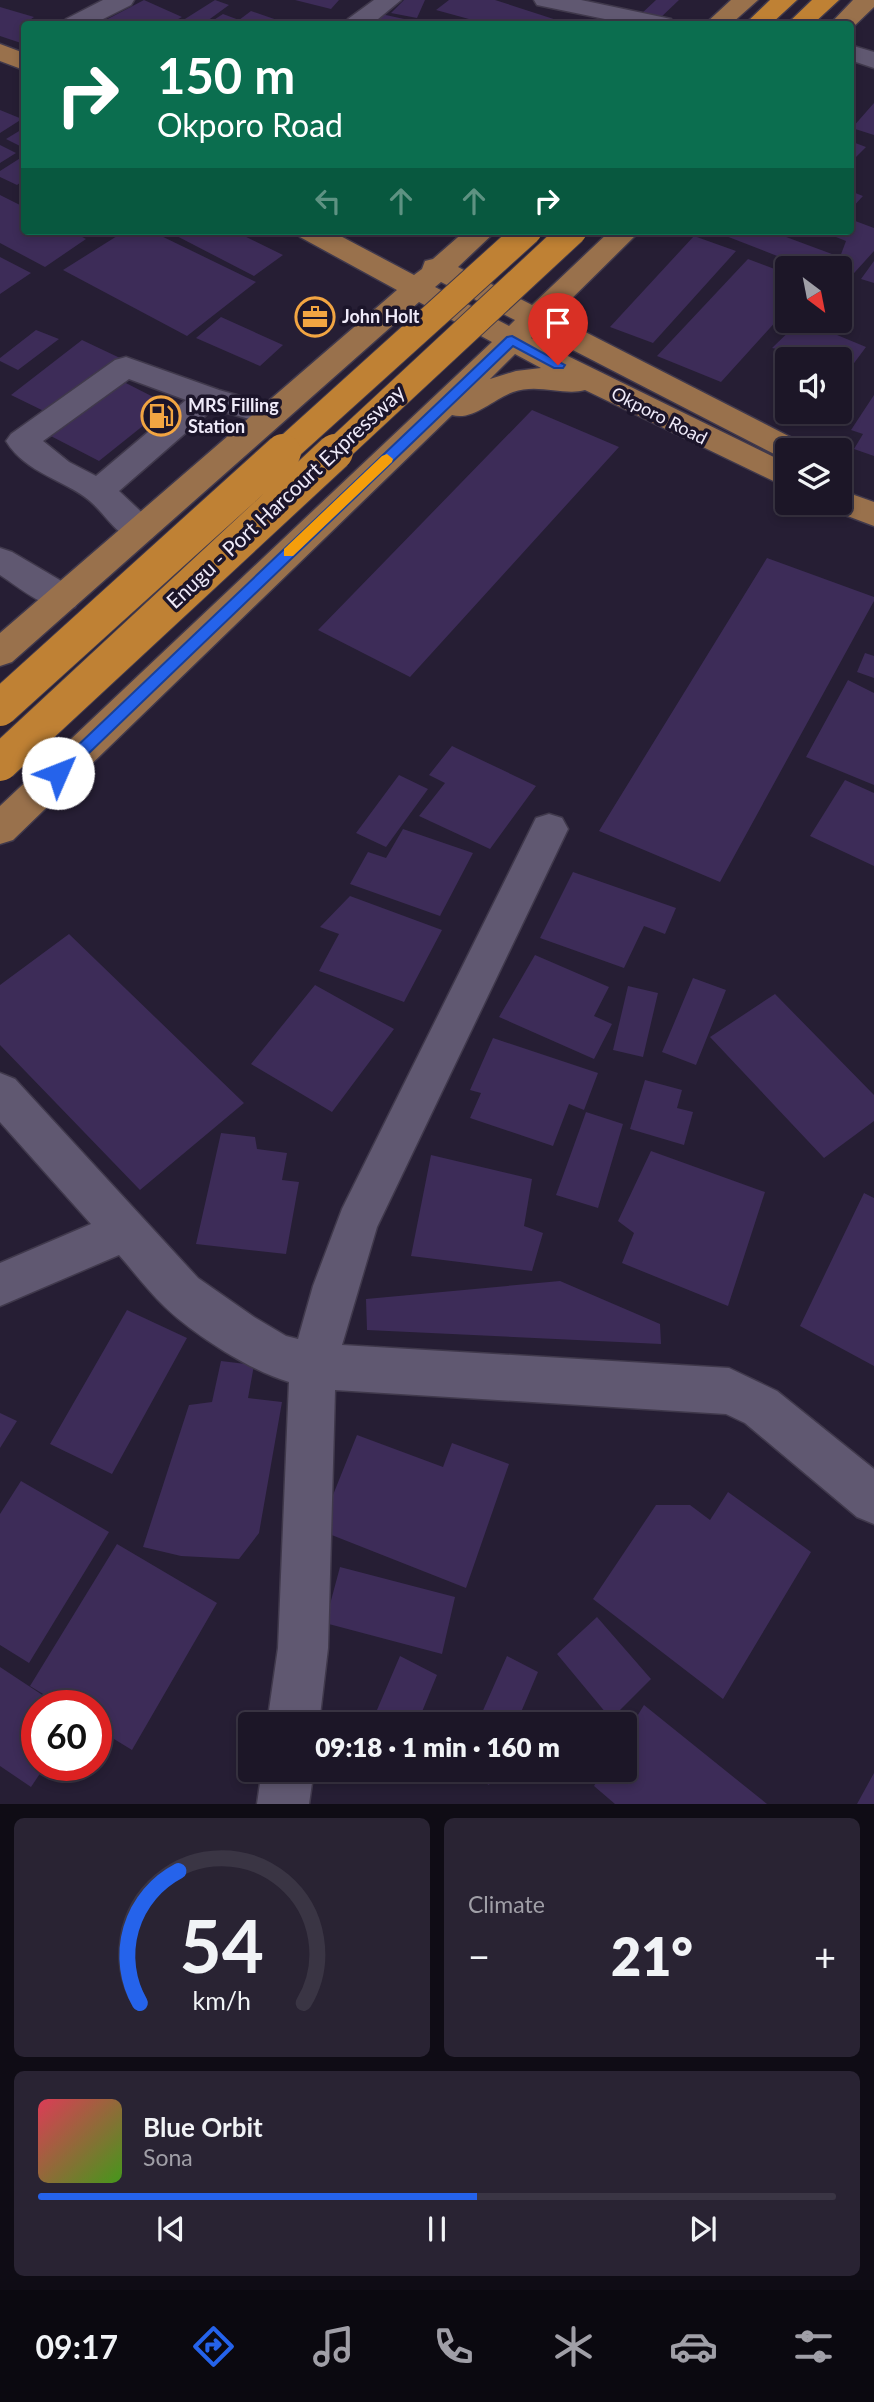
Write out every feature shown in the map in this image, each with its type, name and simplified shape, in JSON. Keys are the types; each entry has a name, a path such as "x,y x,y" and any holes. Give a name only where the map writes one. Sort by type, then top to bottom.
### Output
{"highway":[{"path":"760,21 785,0"},
{"path":"802,21 827,0"},
{"name":"Enugu - Port Harcourt Expressway","path":"0,708 524,235"},
{"name":"Enugu - Port Harcourt Expressway","path":"0,763 569,235"}],"main road":[{"path":"722,21 746,0"},
{"path":"845,21 867,0"},
{"path":"316,235 363,272 372,283 374,295 370,307 322,370"},
{"name":"Okporo Road","path":"322,235 423,270 535,317 775,442"},
{"path":"0,653 322,370 423,270 476,235"},
{"path":"0,829 622,235"},
{"name":"Okporo Road","path":"423,270 512,340 627,400 775,471"},
{"path":"390,456 468,402 512,380 539,376 576,381 627,400"},
{"path":"852,478 874,487"},
{"path":"852,506 874,515"}],"street":[{"path":"81,21 122,0"},
{"path":"361,21 390,0"},
{"path":"546,0 648,21"},
{"path":"854,53 874,60"},
{"path":"139,530 99,491 58,470 22,441 126,367 208,397 271,415"},
{"path":"99,491 208,397"},
{"path":"0,560 63,598"},
{"path":"295,1712 303,1648 313,1366 335,1286 357,1223 549,829"},
{"path":"0,1092 182,1293 238,1333 277,1356 313,1366 729,1391 761,1407 874,1500"},
{"path":"0,1285 125,1231"},
{"path":"283,1804 286,1782"}],"building":[{"path":"144,0 182,17 175,21 104,21"},
{"path":"215,0 229,5 207,21 182,21"},
{"path":"295,0 339,0 331,9"},
{"path":"404,0 425,0 417,18 391,13"},
{"path":"449,0 495,0 560,21 476,21 436,10"},
{"path":"656,0 679,0 658,20 641,14"},
{"path":"0,7 34,17 28,21 21,21 21,43 0,36"},
{"path":"251,11 280,21 212,21 223,14 239,20"},
{"path":"381,14 413,21 375,21"},
{"path":"874,103 874,135 854,129"},
{"path":"0,110 21,119 21,120 0,133"},
{"path":"21,130 21,146 6,139"},
{"path":"854,142 866,147 854,159"},
{"path":"0,145 16,153 0,163"},
{"path":"21,158 21,182 17,185 0,177 0,171"},
{"path":"854,193 863,196 854,206"},
{"path":"0,195 21,206 21,235 78,235 86,239 45,267 0,243"},
{"path":"854,220 874,228 874,251 852,275 852,256 840,256 846,241 831,235 854,235"},
{"path":"119,235 159,235 256,282 187,336 63,270"},
{"path":"175,235 242,235 283,255 254,276"},
{"path":"723,235 781,235 837,256 777,256"},
{"path":"694,236 736,251 653,343 610,327"},
{"path":"0,257 31,273 0,294"},
{"path":"748,259 775,269 775,322 721,382 657,356"},
{"path":"874,261 874,283 861,279"},
{"path":"221,317 283,345 260,366 196,338"},
{"path":"36,330 59,339 18,370 0,361 0,358"},
{"path":"788,333 832,333 866,347 852,366 852,347 772,348"},
{"path":"82,340 120,358 50,414 11,395"},
{"path":"116,378 169,405 99,461 45,433"},
{"path":"874,395 874,456 854,449 863,434 851,430"},
{"path":"532,410 619,447 410,677 318,630"},
{"path":"767,558 874,597 874,601 720,882 599,831"},
{"path":"865,653 874,656 874,678 857,672"},
{"path":"848,680 874,693 874,785 806,757"},
{"path":"452,746 536,786 490,849 419,816 445,783 429,775"},
{"path":"399,775 428,789 386,847 356,833"},
{"path":"845,780 874,793 874,866 810,836"},
{"path":"403,829 473,853 440,916 350,884 368,852 386,858"},
{"path":"573,872 676,908 665,934 644,926 624,968 540,938"},
{"path":"350,896 442,930 404,1002 319,971 339,934 320,927"},
{"path":"69,934 244,1103 140,1190 0,1045 0,985"},
{"path":"535,955 609,987 594,1016 612,1024 594,1059 499,1017"},
{"path":"693,978 726,990 696,1065 662,1052"},
{"path":"315,985 394,1029 332,1112 251,1064"},
{"path":"628,986 658,993 643,1057 613,1050"},
{"path":"775,994 874,1095 874,1121 824,1158 710,1037"},
{"path":"493,1038 598,1073 584,1110 569,1104 553,1146 470,1118 481,1093 470,1090"},
{"path":"645,1080 682,1090 677,1108 693,1112 684,1145 630,1129"},
{"path":"586,1112 623,1124 598,1208 556,1195"},
{"path":"221,1133 255,1137 257,1149 287,1153 282,1180 299,1182 286,1254 196,1244"},
{"path":"651,1151 765,1192 728,1306 622,1263 634,1233 618,1221"},
{"path":"431,1155 532,1179 524,1226 543,1233 532,1271 411,1256"},
{"path":"864,1193 874,1198 874,1366 800,1326"},
{"path":"560,1281 660,1324 661,1344 367,1330 366,1299"},
{"path":"127,1310 187,1338 112,1474 50,1444"},
{"path":"221,1361 254,1365 248,1398 282,1402 259,1533 239,1559 181,1556 143,1547 189,1405 212,1402"},
{"path":"0,1413 17,1421 0,1448"},
{"path":"357,1435 443,1467 452,1443 509,1464 466,1588 319,1530"},
{"path":"21,1481 109,1532 29,1663 0,1645 0,1514"},
{"path":"728,1492 811,1552 723,1699 593,1599 656,1505 690,1505 710,1520"},
{"path":"117,1544 217,1603 132,1750 112,1738 112,1690 37,1690 30,1686"},
{"path":"340,1567 455,1597 442,1654 325,1623"},
{"path":"597,1617 651,1679 618,1712 605,1712 557,1654"},
{"path":"400,1656 437,1675 422,1712 376,1712"},
{"path":"507,1656 538,1672 521,1712 482,1712"},
{"path":"0,1667 35,1690 21,1690 21,1780 0,1766"},
{"path":"644,1705 767,1804 615,1804 594,1786 596,1782 637,1782 637,1716"},
{"path":"874,1773 874,1804 857,1804"},
{"path":"22,1781 35,1781 31,1787"}],"slow traffic":[{"path":"289,553 387,459"}],"place":[{"name":"John Holt","path":"315,317"},
{"name":"MRS Filling Station","path":"161,416"}],"route":[{"path":"58,773 512,340 558,365"}]}
